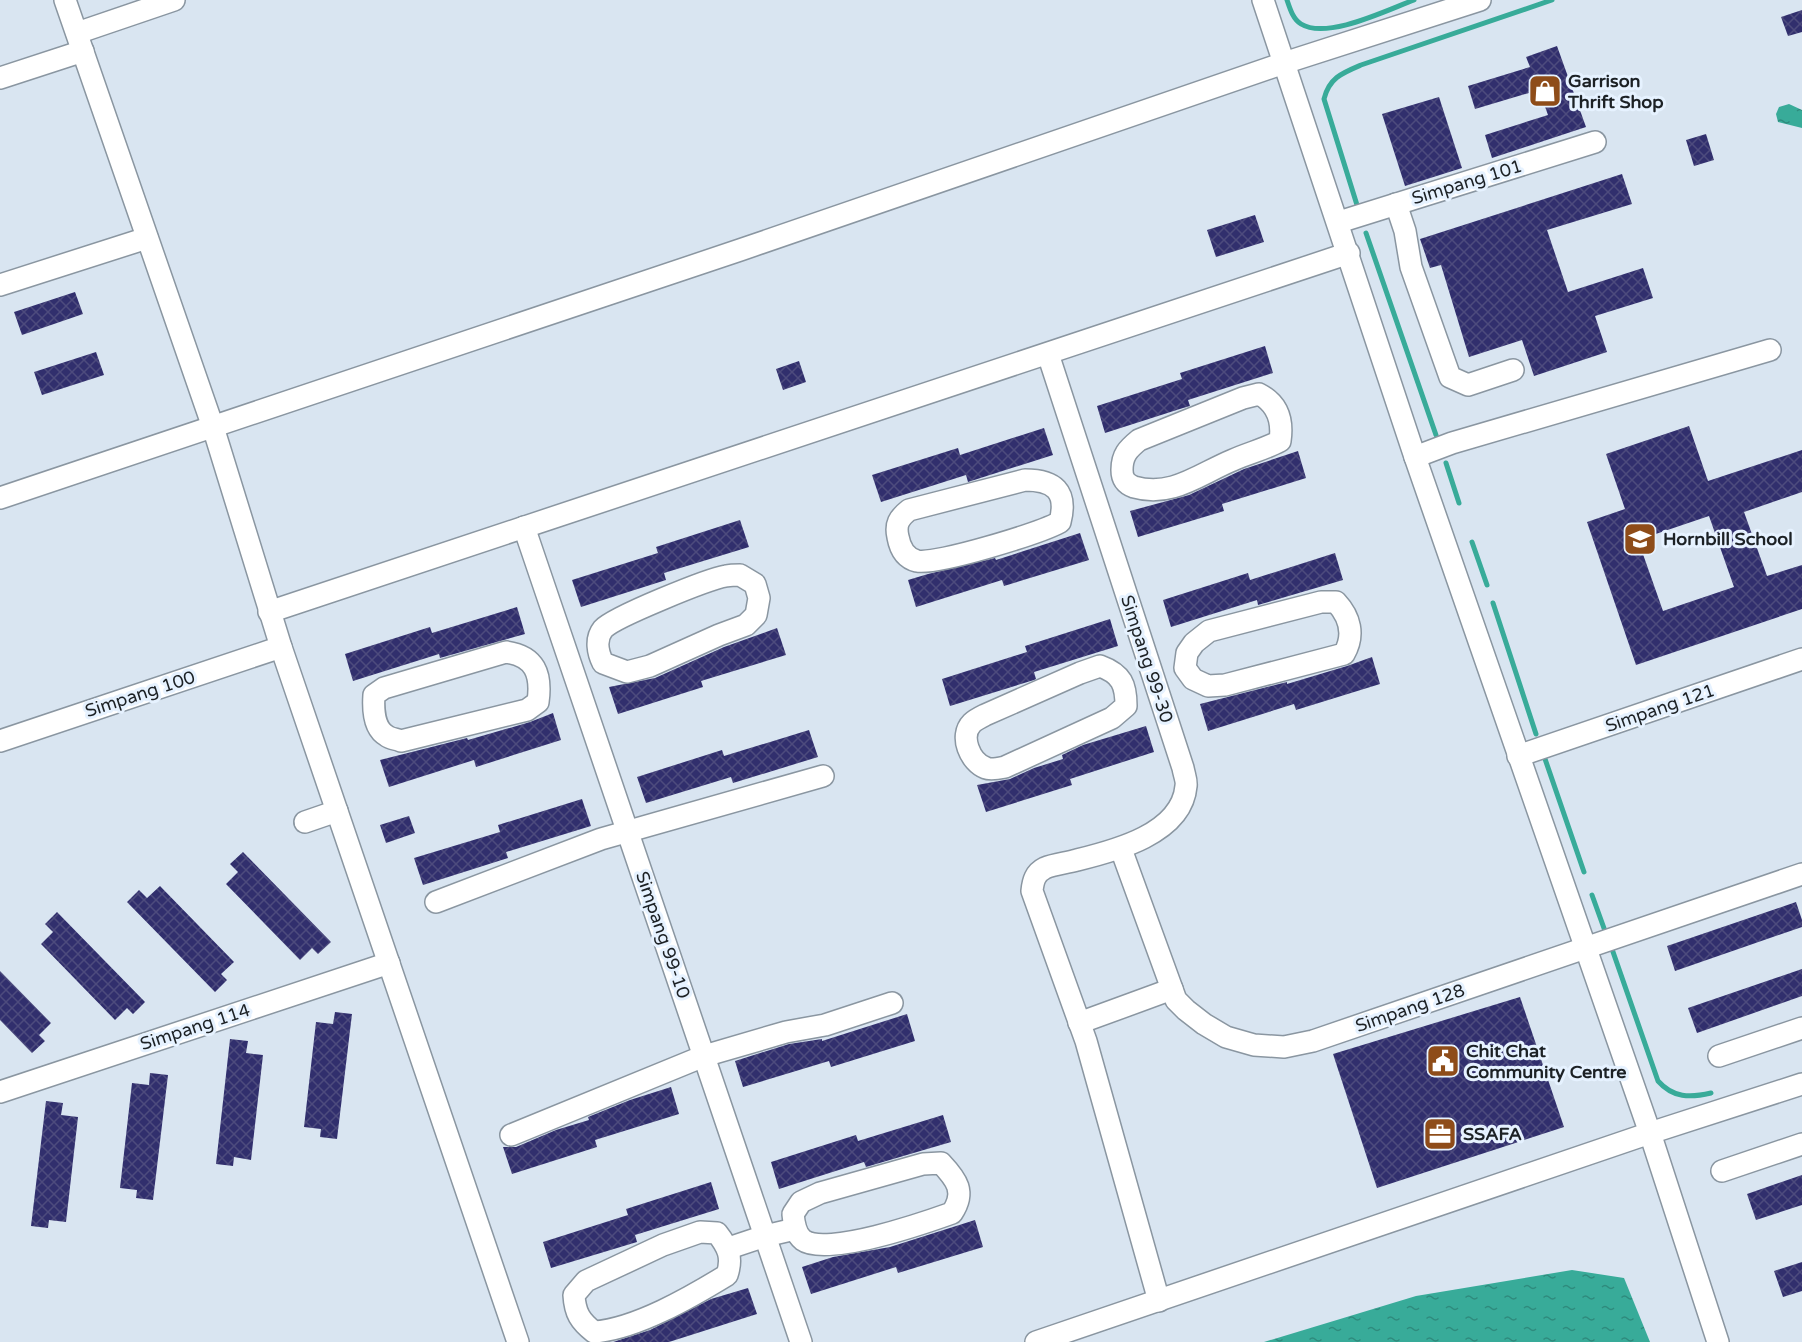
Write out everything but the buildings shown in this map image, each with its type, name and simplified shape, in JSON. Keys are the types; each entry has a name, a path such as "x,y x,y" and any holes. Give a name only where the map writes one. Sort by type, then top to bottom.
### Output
{"street":[{"path":"65,0 213,427 269,612 518,1342"},
{"path":"0,78 174,0"},
{"path":"1263,0 1339,222 1415,457 1650,1133 1718,1342"},
{"path":"0,498 740,250 1284,63 1480,0"},
{"name":"Simpang 101","path":"1339,222 1595,142"},
{"path":"1396,204 1405,231 1411,267 1450,377 1468,385 1513,370"},
{"path":"0,285 147,238"},
{"path":"269,612 1349,254"},
{"path":"1415,457 1452,443 1770,350"},
{"name":"Simpang 99-30","path":"1048,354 1187,785 1182,801 1170,819 1141,839 1121,849 1044,868 1034,878 1032,891 1079,1023"},
{"path":"1259,394 1271,400 1278,412 1282,426 1280,441 1190,481 1173,488 1150,491 1129,485 1122,477 1122,462 1126,450 1139,440 1259,394"},
{"path":"1061,498 1122,477"},
{"path":"1025,480 1041,480 1056,487 1061,498 1060,522 1049,528 985,548 934,560 917,561 906,555 900,545 896,530 899,518 909,510 1025,480"},
{"name":"Simpang 99-10","path":"524,527 801,1342"},
{"path":"740,575 755,584 759,598 756,615 746,625 650,666 627,672 603,663 599,654 598,638 604,627 653,603 727,576 740,575"},
{"path":"1320,602 1336,602 1344,611 1350,628 1350,644 1344,654 1225,685 1208,686 1192,679 1185,668 1187,653 1194,643 1209,631 1320,602"},
{"name":"Simpang 100","path":"0,741 281,647"},
{"path":"506,652 519,654 533,664 538,676 540,688 538,702 528,710 401,741 385,736 376,722 373,708 374,695 384,688 418,676 506,652"},
{"path":"538,676 599,654"},
{"name":"Simpang 121","path":"1518,756 1802,659"},
{"path":"1100,666 1114,671 1126,689 1126,706 1112,718 1005,767 987,769 975,761 967,747 967,733 971,723 1080,673 1100,666"},
{"path":"1126,689 1153,677 1185,668"},
{"path":"436,902 628,831 823,776"},
{"path":"305,822 337,811"},
{"name":"Simpang 128","path":"1121,849 1176,1000 1204,1024 1226,1037 1254,1045 1284,1047 1313,1041 1802,874"},
{"name":"Simpang 114","path":"0,1092 389,963"},
{"path":"1159,1301 1079,1023 1172,989"},
{"path":"511,1135 704,1056 786,1032 825,1025 892,1003"},
{"path":"1719,1056 1802,1028"},
{"path":"1036,1342 1650,1133 1802,1084"},
{"path":"1722,1171 1802,1144"},
{"path":"941,1163 951,1174 959,1189 958,1203 952,1213 881,1235 834,1245 813,1245 801,1239 795,1229 793,1214 801,1202 820,1193 923,1164 941,1163"},
{"path":"729,1248 795,1229"},
{"path":"700,1232 717,1233 729,1248 731,1263 728,1275 646,1317 610,1330 594,1332 582,1322 575,1310 574,1295 586,1281 663,1245 700,1232"}],"water":[{"path":"1789,104 1802,110 1802,128 1778,122 1776,114 1779,107"},
{"path":"1572,1270 1624,1278 1650,1342 1264,1342 1416,1296"}],"waterway":[{"path":"1287,0 1298,22 1312,28 1326,28 1357,22 1414,0"},
{"path":"1357,205 1324,99 1333,81 1361,65 1552,0"},
{"path":"1366,233 1436,435"},
{"path":"1446,463 1459,503"},
{"path":"1472,542 1487,585"},
{"path":"1493,603 1536,734"},
{"path":"1544,756 1584,872"},
{"path":"1592,895 1605,931"},
{"path":"1612,949 1658,1081 1676,1094 1696,1096 1711,1093"}],"place":[{"name":"Garrison Thrift Shop","path":"1545,91"},
{"name":"Hornbill School","path":"1640,539"},
{"name":"Chit Chat Community Centre","path":"1443,1061"},
{"name":"SSAFA","path":"1440,1134"}]}
